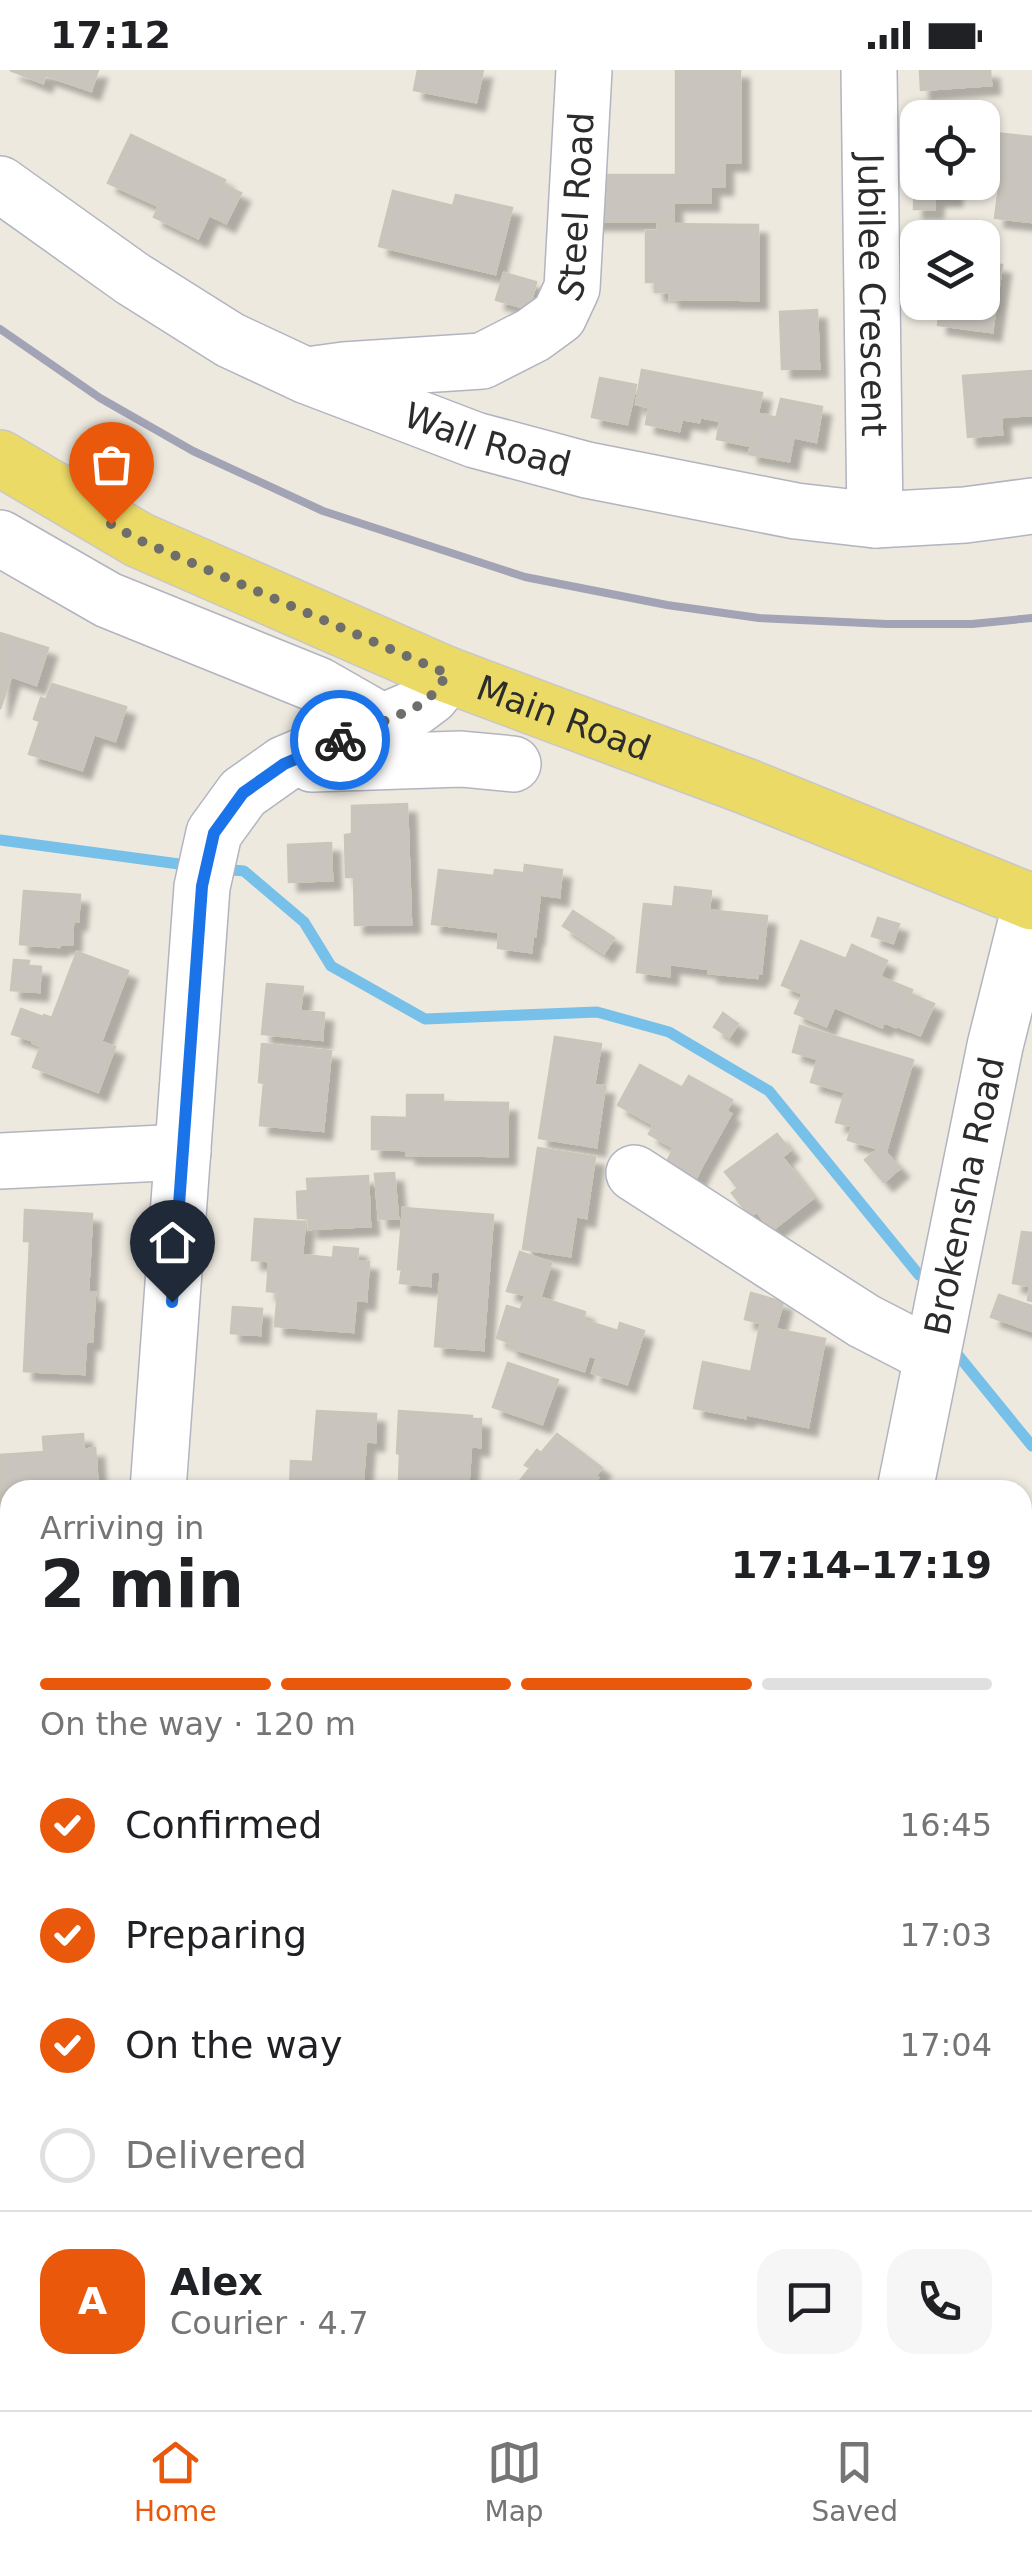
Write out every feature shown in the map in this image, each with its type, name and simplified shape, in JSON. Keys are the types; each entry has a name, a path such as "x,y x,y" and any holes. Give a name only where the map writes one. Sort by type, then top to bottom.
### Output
{"main road":[{"name":"Main Road","path":"0,458 139,540 448,674 748,787 1032,902"}],"street":[{"name":"Steel Road","path":"307,376 361,368 482,360 533,335 559,316 572,288 584,70"},
{"name":"Jubilee Crescent","path":"869,70 875,520"},
{"name":"Wall Road","path":"0,184 133,279 230,340 307,376 474,440 587,470 796,511 875,520 965,516 1032,506"},
{"path":"474,440 482,360"},
{"path":"0,538 108,600 318,686 381,721"},
{"path":"159,1480 206,869 214,833 243,793 284,764 415,708 431,696 448,674"},
{"path":"284,764 461,759 513,764"},
{"name":"Brokensha Road","path":"906,1480 996,1046 1032,902"},
{"path":"0,1160 183,1152"},
{"path":"634,1173 864,1322 932,1356"}],"building":[{"path":"10,70 98,70 91,91 45,75 43,83"},
{"path":"418,70 483,70 476,102 414,90"},
{"path":"676,70 740,70 740,162 724,162 724,186 710,186 710,202 673,202 673,221 590,221 590,175 676,175"},
{"path":"920,70 990,70 991,85 921,90"},
{"path":"1000,134 1032,137 1032,222 995,218 1000,200"},
{"path":"131,135 225,180 198,238 154,217 159,206 108,183"},
{"path":"223,185 241,193 226,223 209,215"},
{"path":"393,191 453,206 456,195 512,208 495,274 379,246"},
{"path":"914,200 935,200 934,209 914,209"},
{"path":"658,224 758,225 758,300 670,299 670,292 655,292 655,282 646,282 646,231 658,231"},
{"path":"504,273 536,282 529,309 496,300"},
{"path":"817,310 819,368 782,369 780,312"},
{"path":"939,320 994,320 992,332 938,325"},
{"path":"642,370 762,393 751,446 717,439 720,421 682,419 679,431 646,424 649,407 636,404"},
{"path":"1032,371 1032,415 1001,417 1002,434 968,437 963,376"},
{"path":"600,378 636,385 627,424 592,417"},
{"path":"781,399 822,407 816,442 793,437 796,423 776,419"},
{"path":"758,413 796,423 789,461 749,454"},
{"path":"0,633 48,648 36,685 11,676 0,709"},
{"path":"52,684 126,707 115,741 94,734 82,770 29,754 40,721 34,719 41,698 46,700"},
{"path":"407,804 411,924 355,925 354,877 346,877 345,835 352,834 352,806"},
{"path":"331,843 332,880 289,882 288,845"},
{"path":"525,865 562,870 559,897 522,892"},
{"path":"439,870 494,876 495,870 524,873 522,892 540,894 535,936 432,924"},
{"path":"675,887 711,891 709,910 673,907"},
{"path":"24,891 80,895 72,944 20,944"},
{"path":"644,904 767,916 761,973 757,978 670,964 669,976 637,972"},
{"path":"573,911 614,938 604,953 563,926"},
{"path":"878,918 899,924 893,943 872,936"},
{"path":"499,932 533,936 531,952 498,948"},
{"path":"801,941 846,959 852,945 887,961 880,977 912,990 896,1027 884,1022 882,1027 782,985"},
{"path":"77,952 128,971 101,1042 115,1047 98,1092 33,1067 41,1046 33,1043 44,1015 52,1018"},
{"path":"14,960 41,967 39,992 11,990"},
{"path":"267,984 303,987 300,1011 324,1013 322,1040 262,1034"},
{"path":"803,994 834,1007 826,1026 795,1013"},
{"path":"910,994 934,1004 920,1035 897,1026"},
{"path":"21,1009 43,1017 34,1041 12,1034"},
{"path":"723,1013 738,1024 729,1037 714,1027"},
{"path":"800,1026 913,1060 886,1151 848,1140 852,1126 836,1122 845,1092 811,1082 818,1059 793,1052"},
{"path":"555,1037 601,1044 594,1085 605,1086 596,1147 539,1138"},
{"path":"262,1044 331,1051 323,1131 260,1125"},
{"path":"640,1065 731,1114 703,1164 649,1134 654,1125 618,1105"},
{"path":"689,1076 732,1100 726,1112 682,1088"},
{"path":"407,1095 443,1095 443,1102 508,1103 507,1156 407,1155"},
{"path":"372,1117 407,1118 407,1150 372,1149"},
{"path":"777,1134 790,1150 782,1157 813,1198 772,1230 757,1212 750,1216 732,1193 738,1188 725,1172"},
{"path":"538,1148 595,1157 586,1218 576,1216 570,1256 523,1249"},
{"path":"674,1148 703,1164 692,1186 663,1170"},
{"path":"877,1150 886,1153 900,1168 884,1182 865,1160"},
{"path":"394,1173 398,1218 379,1219 375,1174"},
{"path":"368,1176 370,1226 309,1229 309,1218 298,1218 297,1192 308,1191 307,1179"},
{"path":"403,1208 493,1215 483,1350 435,1346 441,1272 398,1269"},
{"path":"25,1210 92,1214 88,1293 95,1293 92,1341 86,1341 84,1374 24,1371 30,1241 24,1241"},
{"path":"255,1219 305,1222 302,1255 333,1258 334,1247 358,1249 357,1261 369,1262 366,1301 356,1300 353,1332 275,1326 278,1292 267,1291 269,1261 252,1260"},
{"path":"1022,1232 1032,1233 1032,1301 1028,1300 1030,1286 1013,1283"},
{"path":"520,1252 551,1263 540,1298 507,1291"},
{"path":"402,1269 431,1271 430,1286 400,1283"},
{"path":"526,1293 585,1312 583,1320 618,1331 620,1323 644,1331 627,1384 592,1373 597,1358 589,1355 584,1371 509,1347"},
{"path":"751,1293 783,1302 776,1327 745,1319"},
{"path":"999,1295 1032,1306 1032,1331 991,1317"},
{"path":"507,1306 521,1310 511,1343 497,1338"},
{"path":"233,1307 262,1309 260,1335 231,1333"},
{"path":"760,1326 825,1339 808,1427 694,1408 703,1362 751,1372"},
{"path":"508,1363 558,1380 542,1424 493,1407"},
{"path":"317,1411 376,1414 375,1442 366,1441 363,1480 290,1480 291,1461 313,1462"},
{"path":"399,1411 481,1419 480,1447 471,1446 469,1480 399,1480"},
{"path":"83,1434 84,1450 95,1448 97,1480 0,1480 0,1455 44,1452 43,1437"},
{"path":"557,1434 602,1468 595,1476 596,1480 521,1480 530,1468 525,1465 537,1450 541,1453"}],"waterway":[{"path":"0,840 194,866"},
{"path":"222,869 244,871 304,922 331,966 425,1019 597,1012 669,1032 769,1091 919,1275"},
{"path":"953,1349 1032,1446"}],"railway":[{"path":"0,329 100,398 193,451 323,511 525,577 667,605 759,618 887,624 972,624 1032,618"}],"way so far":[{"path":"111,524 139,540 448,674 431,696 415,708 340,740"}],"route":[{"path":"172,1302 202,886 214,833 243,793 284,764 340,740"}]}
